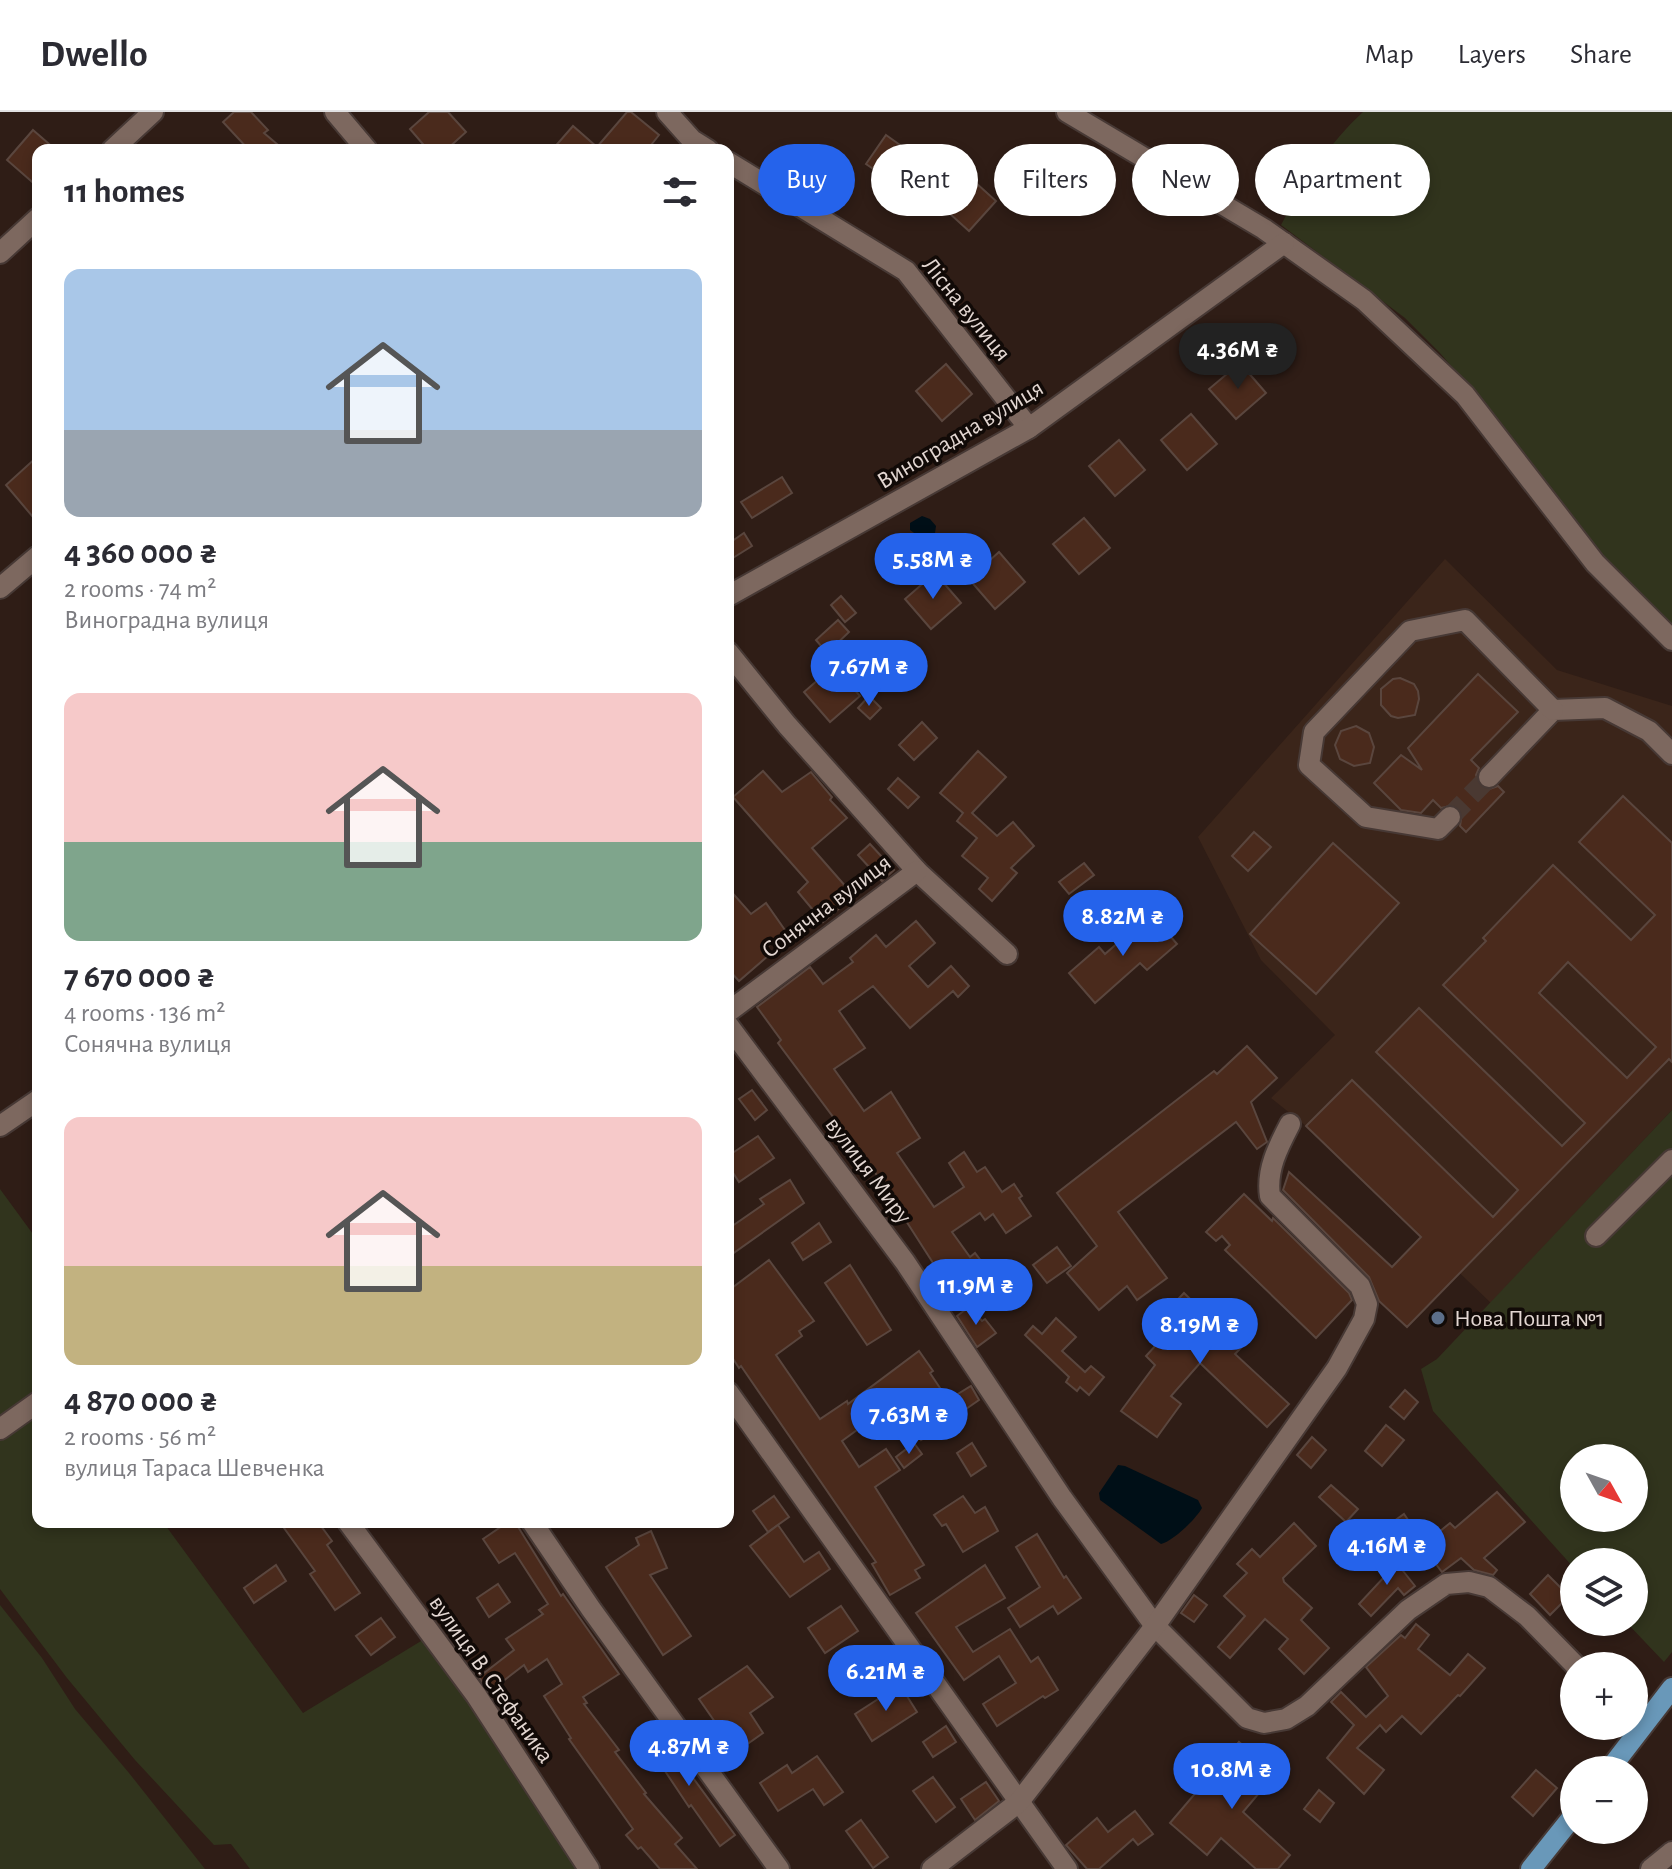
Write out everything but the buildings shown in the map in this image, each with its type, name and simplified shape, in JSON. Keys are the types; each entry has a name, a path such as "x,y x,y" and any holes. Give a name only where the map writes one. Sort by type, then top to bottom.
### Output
{"main road":[{"path":"1648,1716 1672,1688"},
{"path":"1531,1869 1560,1833"}],"street":[{"path":"118,144 153,112"},
{"path":"335,112 362,144"},
{"path":"667,112 692,144"},
{"path":"1067,112 1284,243 1364,300 1465,395 1595,563 1672,640"},
{"name":"Лісна вулиця","path":"734,166 906,271 1029,428"},
{"path":"0,253 32,224"},
{"name":"Виноградна вулиця","path":"734,593 1029,428 1284,243"},
{"path":"0,588 32,561"},
{"path":"1450,817 1438,829 1366,817 1309,765 1314,732 1410,631 1465,620 1553,710"},
{"name":"Сонячна вулиця","path":"734,659 787,725 917,871 1007,954"},
{"path":"1489,777 1553,710 1605,708 1649,731 1672,754"},
{"name":"Сонячна вулиця","path":"734,1008 917,871"},
{"name":"вулиця Миру","path":"734,1033 905,1262 1062,1498 1155,1626 1247,1718 1264,1723 1286,1719 1307,1706 1408,1610 1446,1584 1469,1582 1489,1587 1527,1616 1562,1652"},
{"path":"0,1126 32,1104"},
{"path":"932,1869 1019,1802 1155,1626 1337,1368 1364,1319 1367,1304 1360,1286 1270,1196 1267,1180 1290,1124"},
{"path":"1596,1236 1672,1160"},
{"path":"734,1400 1067,1869"},
{"path":"0,1429 32,1406"},
{"name":"вулиця В. Стефаника","path":"352,1528 476,1695 589,1869"},
{"path":"536,1528 779,1869"},
{"path":"1651,1869 1672,1852"}],"shaded area":[{"path":"922,516 936,526 928,543 910,530 910,523"},
{"path":"1445,559 1557,670 1672,706 1672,1110 1491,1303 1306,1126 1271,1098 1335,1035 1261,960 1198,837"},
{"path":"1118,1465 1198,1500 1202,1508 1184,1529 1161,1544 1100,1500 1099,1493"}],"green space":[{"path":"1363,112 1672,112 1672,632 1597,556 1472,390 1439,352 1405,318 1281,225 1286,216 1430,216 1430,144 1334,144"},
{"path":"1672,1110 1672,1652 1664,1662 1639,1636 1648,1636 1648,1548 1560,1548 1560,1552 1433,1411 1421,1369 1437,1359"},
{"path":"0,1189 32,1233 32,1528 167,1528 303,1713 426,1638 465,1692 580,1869 250,1869 231,1844 214,1845 135,1760 67,1678 0,1589"},
{"path":"0,1605 42,1658 75,1709 205,1869 0,1869"}],"tunnel":[{"path":"1450,817 1489,777"}],"place":[{"name":"Нова Пошта №1","path":"1438,1318"}]}
